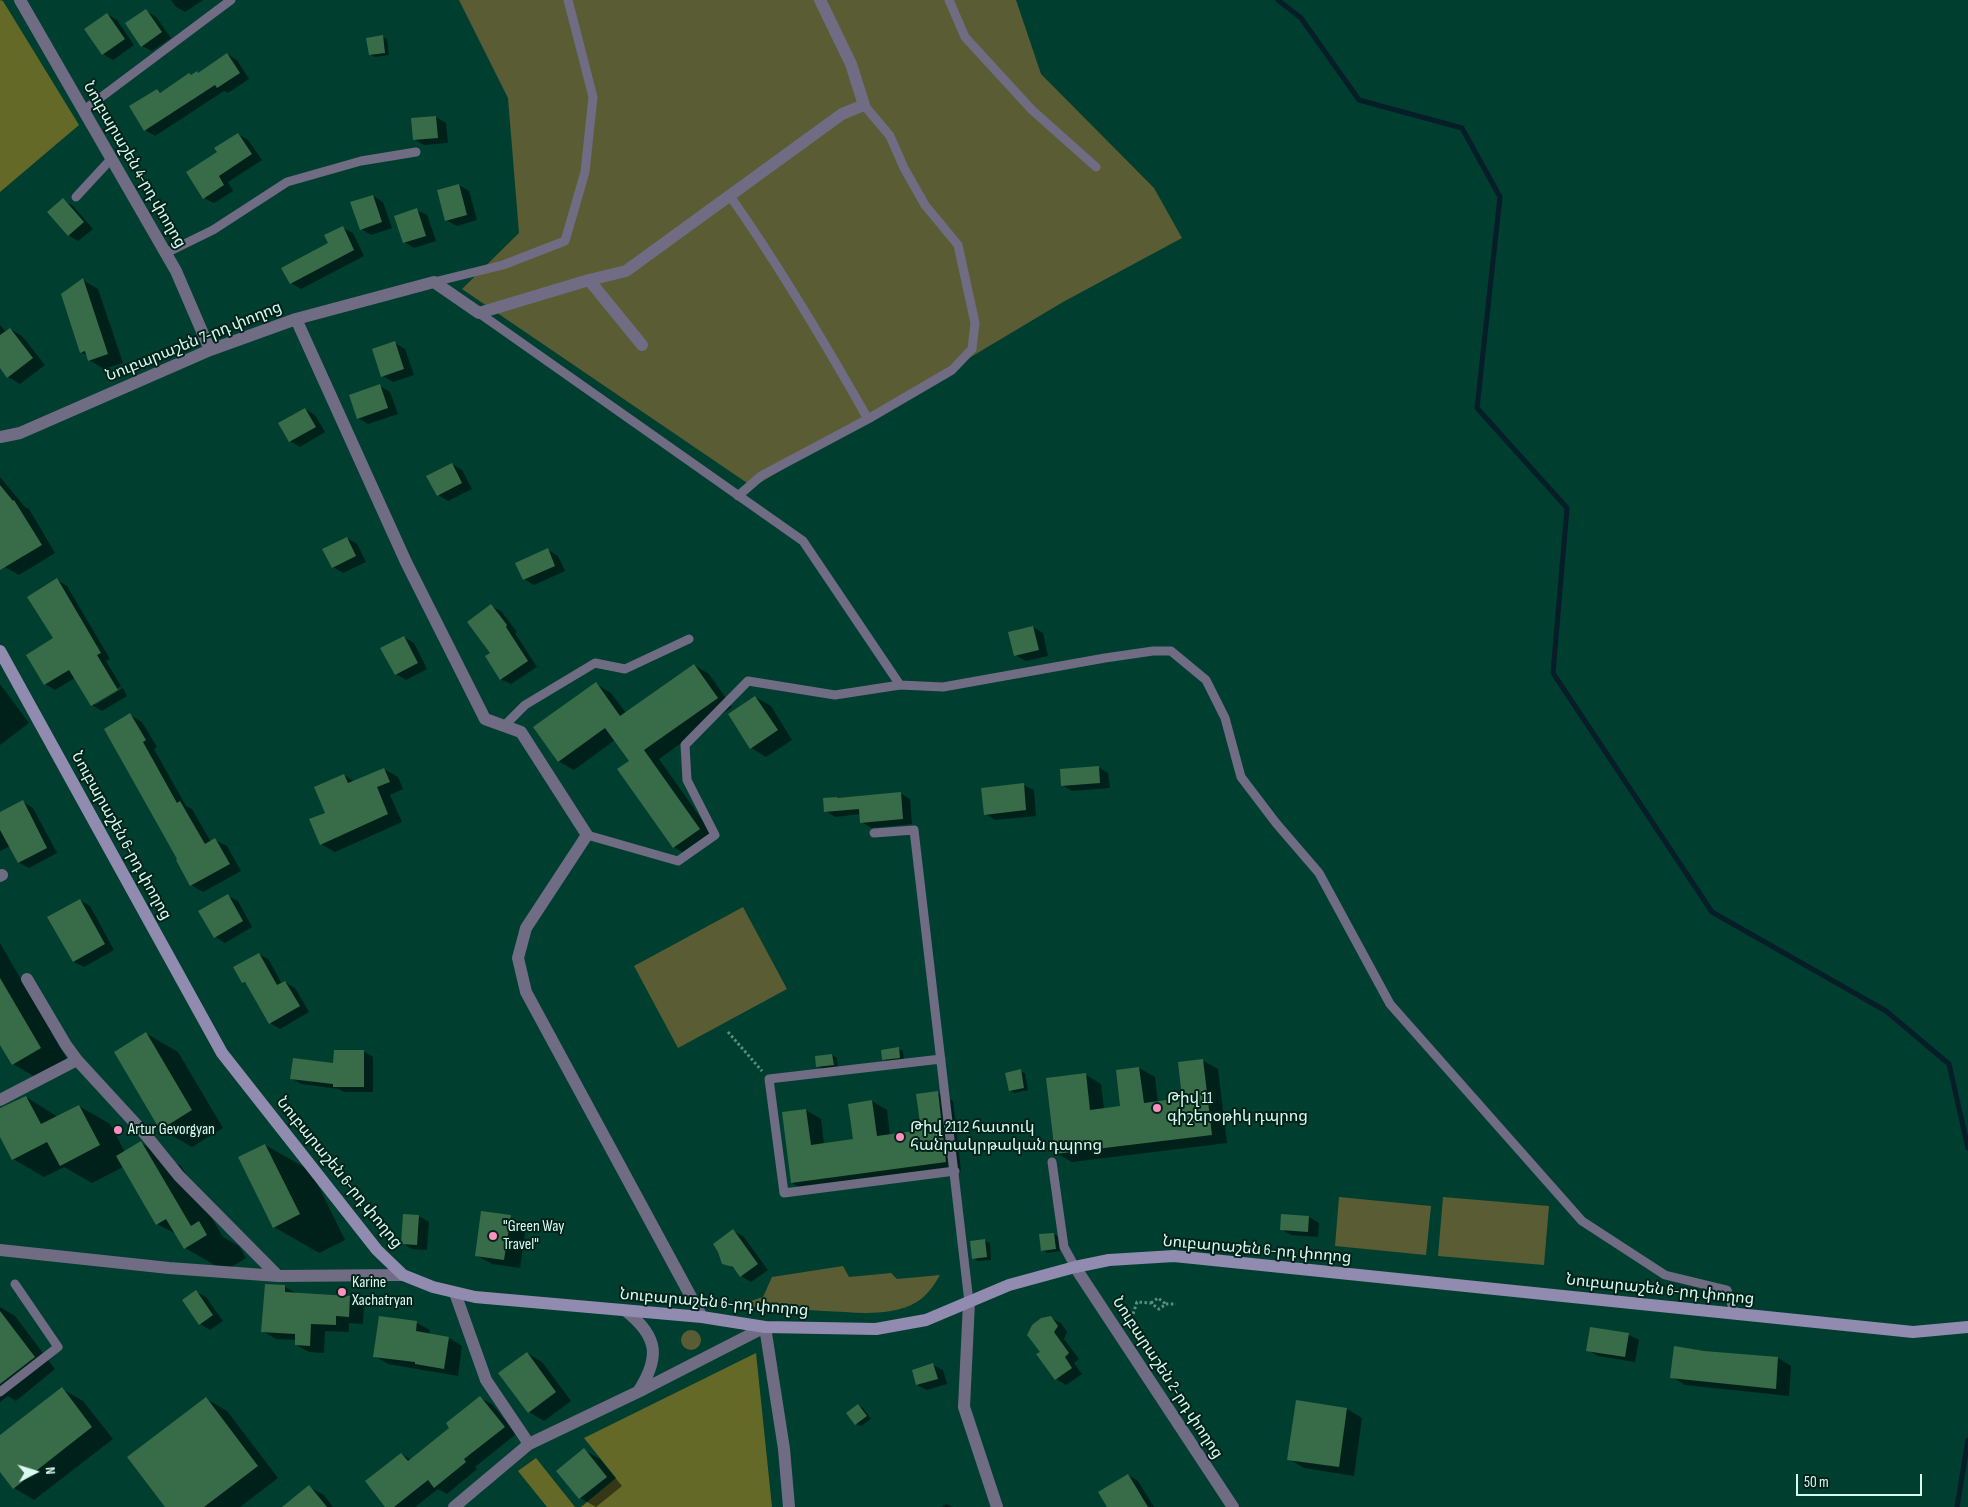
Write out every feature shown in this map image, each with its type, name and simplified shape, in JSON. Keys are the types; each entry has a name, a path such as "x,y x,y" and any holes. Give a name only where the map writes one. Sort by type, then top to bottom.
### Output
{"main road":[{"name":"Նուբարաշեն 6-րդ փողոց","path":"0,651 222,1053 377,1250 403,1275 433,1287 475,1297 702,1317 765,1327 876,1329 926,1320 1009,1285 1075,1267 1108,1260 1174,1256 1913,1332 1968,1327"}],"street":[{"name":"Նուբարաշեն 4-րդ փողոց","path":"20,0 176,271 210,350"},
{"path":"434,282 479,313 589,280 626,272 842,114 864,104 851,64 820,0"},
{"path":"589,280 642,345"},
{"name":"Նուբարաշեն 7-րդ փողոց","path":"0,437 20,433 210,350 296,319 434,282"},
{"path":"296,319 406,562 485,719 521,732 587,835 526,928 518,958 526,992 702,1317"},
{"path":"27,979 77,1060 145,1134 179,1176 278,1276"},
{"path":"0,1100 77,1060"},
{"path":"0,1249 169,1268 278,1276 403,1275"},
{"name":"Նուբարաշեն 2-րդ փողոց","path":"1075,1267 1233,1507"},
{"path":"455,1292 486,1380 529,1444"},
{"path":"969,1302 964,1407 997,1507"},
{"path":"626,1311 640,1322 646,1330 654,1352 653,1365 638,1392"},
{"path":"454,1507 529,1444 638,1392 765,1327 784,1449 789,1507"}],"lane":[{"path":"84,110 231,0"},
{"path":"434,282 503,265 565,242 585,172 593,97 568,0"},
{"path":"949,0 966,37 1032,110 1096,166"},
{"path":"738,496 761,476 868,419 952,370 972,349 975,323 958,245 925,205 904,168 890,136 864,104"},
{"path":"166,254 213,230 287,182 361,162 416,152"},
{"path":"76,197 112,158"},
{"path":"730,196 758,235 814,325 868,419"},
{"path":"479,313 803,541 900,685"},
{"path":"504,726 525,705 595,663 625,670 689,639"},
{"path":"587,835 678,862 715,836 687,780 686,745 748,682 835,695 900,685 943,687 1105,658 1171,651 1206,680 1225,718 1241,777 1276,823 1319,873 1390,1004 1582,1222 1665,1275 1727,1290 1735,1314"},
{"path":"874,833 914,830 969,1302"},
{"path":"941,1059 769,1079 784,1193 955,1171"},
{"path":"1052,1162 1064,1247 1075,1267"},
{"path":"0,1392 58,1347 15,1284"}],"path":[{"path":"728,1032 769,1079"},
{"path":"1151,1303 1158,1298 1166,1304"},
{"path":"1133,1314 1137,1302 1151,1303 1159,1309 1166,1304 1176,1304"}],"green space":[{"path":"0,0 3,1 79,125 0,192"},
{"path":"459,0 1016,0 1041,74 1154,188 1182,238 1063,302 753,487 462,289 519,233 508,98"},
{"path":"743,907 787,989 678,1048 634,966"},
{"path":"1339,1197 1431,1206 1426,1255 1335,1246"},
{"path":"1443,1197 1549,1206 1544,1265 1438,1256"},
{"path":"843,1266 849,1277 891,1273 897,1279 940,1275 920,1299 901,1309 890,1311 857,1313 728,1305 737,1299 751,1301 763,1297 772,1277"},
{"path":"691,1330 698,1333 701,1340 698,1347 691,1350 684,1347 681,1340 684,1333"},
{"path":"756,1353 772,1507 581,1507 616,1478 584,1438"},
{"path":"536,1458 575,1507 547,1507 518,1471"}],"building":[{"path":"146,9 162,32 141,47 125,23"},
{"path":"107,13 125,39 102,55 84,29"},
{"path":"383,35 385,53 369,55 366,38"},
{"path":"227,53 240,73 217,88 215,85 144,131 129,106 157,89 160,93 189,73 191,75 197,71 198,73"},
{"path":"436,116 438,138 413,140 411,118"},
{"path":"238,133 252,154 219,176 224,185 203,199 186,172 217,152 214,148"},
{"path":"459,184 467,215 445,221 437,190"},
{"path":"373,195 382,222 360,230 350,202"},
{"path":"63,198 84,222 68,236 47,212"},
{"path":"417,208 426,236 403,243 394,216"},
{"path":"343,226 354,250 290,284 281,268 328,243 324,235"},
{"path":"83,278 108,354 88,361 85,351 80,353 61,294"},
{"path":"10,328 33,358 7,378 0,368 0,335"},
{"path":"395,341 404,369 381,377 372,349"},
{"path":"380,384 388,408 357,419 349,395"},
{"path":"305,408 316,427 289,442 278,423"},
{"path":"452,463 462,483 437,496 426,476"},
{"path":"0,485 14,500 42,545 0,570"},
{"path":"347,537 356,556 332,568 322,549"},
{"path":"548,548 555,566 523,580 515,563"},
{"path":"57,578 101,653 97,655 118,690 91,706 69,670 44,685 26,655 53,638 27,597"},
{"path":"491,604 507,625 506,627 528,661 500,680 485,656 490,653 467,622"},
{"path":"1033,626 1039,650 1014,656 1008,632"},
{"path":"404,636 418,663 395,675 380,648"},
{"path":"694,664 718,698 644,750 700,829 673,848 617,769 629,761 605,728 558,762 533,727 596,682 620,716"},
{"path":"755,696 778,730 750,749 728,714"},
{"path":"130,713 146,740 143,742 177,803 180,801 205,844 215,838 230,864 190,886 177,859 104,729"},
{"path":"1099,766 1100,783 1061,786 1060,769"},
{"path":"384,768 390,782 377,787 388,814 320,845 309,819 325,813 314,787 344,774 348,783"},
{"path":"1024,783 1026,810 984,815 981,788"},
{"path":"901,792 903,819 860,823 859,809 824,812 823,798"},
{"path":"23,800 47,848 18,863 0,830 0,812"},
{"path":"228,894 243,921 214,938 198,911"},
{"path":"80,899 105,944 73,962 47,917"},
{"path":"259,953 277,985 285,981 300,1006 269,1024 245,982 242,983 233,967"},
{"path":"0,978 41,1048 12,1065 0,1045"},
{"path":"146,1032 192,1110 160,1130 114,1052"},
{"path":"899,1047 900,1058 882,1060 881,1050"},
{"path":"334,1050 364,1050 364,1087 333,1087 333,1084 290,1079 293,1058 333,1063"},
{"path":"832,1054 834,1065 816,1067 815,1056"},
{"name":"Թիվ 11 գիշերօթիկ դպրոց","path":"1203,1059 1212,1135 1055,1154 1046,1078 1086,1073 1090,1110 1120,1106 1116,1070 1139,1067 1144,1103 1182,1098 1178,1062"},
{"path":"1021,1069 1024,1088 1009,1091 1005,1073"},
{"name":"Թիվ 2112 հատուկ հանրակրթական դպրոց","path":"938,1091 946,1162 791,1183 782,1112 806,1109 811,1145 853,1139 848,1104 872,1100 877,1136 921,1130 916,1094"},
{"path":"26,1096 41,1124 79,1105 100,1145 60,1166 47,1142 12,1160 0,1137 0,1108"},
{"path":"141,1141 191,1226 199,1221 207,1235 184,1249 166,1219 156,1225 116,1156"},
{"path":"265,1144 300,1214 273,1228 238,1157"},
{"name":"\"Green Way Travel\"","path":"481,1211 511,1215 504,1260 475,1256"},
{"path":"403,1214 419,1215 417,1245 401,1244"},
{"path":"1281,1214 1309,1216 1308,1232 1280,1230"},
{"path":"733,1229 758,1264 740,1277 733,1267 722,1264 713,1244"},
{"path":"1054,1233 1056,1249 1041,1251 1039,1234"},
{"path":"985,1239 987,1257 972,1259 970,1241"},
{"path":"265,1284 285,1285 285,1292 350,1296 349,1317 336,1316 336,1325 311,1324 310,1346 295,1345 295,1334 261,1332"},
{"path":"196,1290 213,1315 199,1325 182,1300"},
{"path":"0,1311 35,1357 0,1384"},
{"path":"379,1316 417,1321 416,1331 449,1337 444,1369 415,1364 415,1362 373,1357"},
{"path":"1051,1316 1058,1326 1054,1332 1069,1353 1065,1357 1072,1368 1055,1380 1036,1354 1040,1352 1027,1335 1032,1325 1041,1318"},
{"path":"1590,1327 1629,1333 1625,1357 1586,1351"},
{"path":"1674,1346 1704,1351 1778,1357 1776,1389 1670,1378"},
{"path":"527,1352 556,1392 528,1413 498,1373"},
{"path":"933,1363 938,1379 916,1385 912,1370"},
{"path":"62,1387 92,1427 13,1489 0,1472 0,1435"},
{"path":"480,1396 505,1427 464,1459 466,1462 434,1488 428,1480 394,1507 385,1507 365,1481 401,1453 408,1461 449,1428 446,1423"},
{"path":"206,1397 258,1466 204,1507 165,1507 127,1457"},
{"path":"1296,1400 1347,1408 1339,1467 1287,1460"},
{"path":"858,1404 867,1416 855,1425 846,1413"},
{"path":"584,1448 607,1477 579,1499 556,1471"},
{"path":"1128,1474 1148,1507 1107,1507 1098,1492"},
{"path":"309,1485 327,1507 282,1507"}],"waterway":[{"path":"1278,0 1301,18 1359,100 1462,128 1500,197 1477,408 1567,508 1553,673 1712,912 1886,1011 1949,1064 1968,1148"},
{"path":"1957,1507 1968,1440"}],"place":[{"name":"Թիվ 11 գիշերօթիկ դպրոց","path":"1157,1108"},
{"name":"Artur Gevorgyan","path":"118,1130"},
{"name":"Թիվ 2112 հատուկ հանրակրթական դպրոց","path":"900,1137"},
{"name":"\"Green Way Travel\"","path":"493,1236"},
{"name":"Karine Xachatryan","path":"342,1292"}]}
